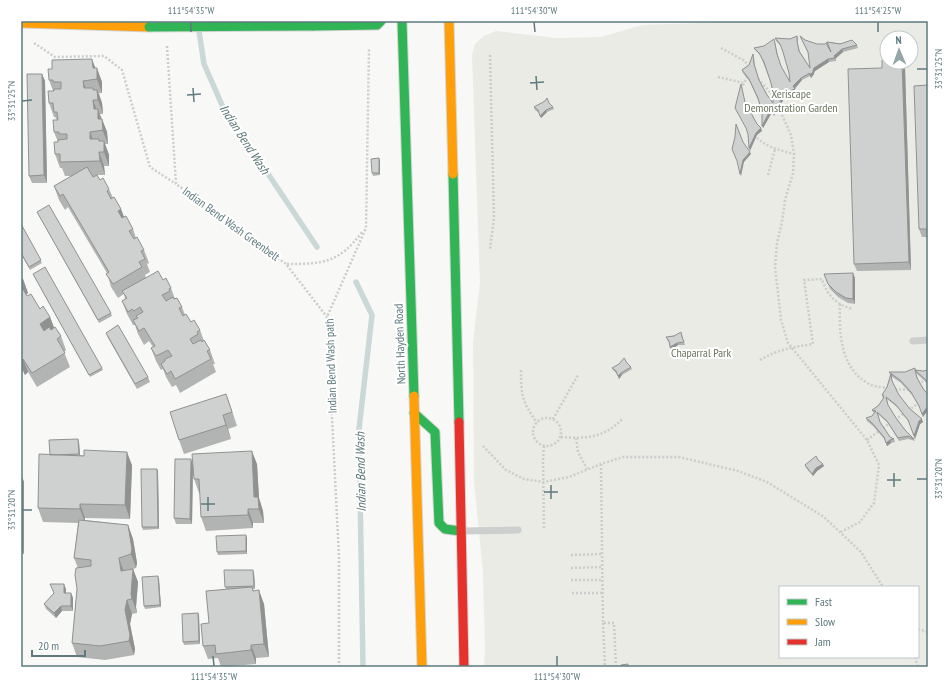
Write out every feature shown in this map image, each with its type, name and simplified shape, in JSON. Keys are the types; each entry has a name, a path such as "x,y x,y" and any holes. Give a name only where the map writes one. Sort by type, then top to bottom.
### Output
{"main road":[{"path":"21,23 129,27 312,26 377,25 381,21"},
{"name":"North Hayden Road","path":"402,21 422,667"},
{"path":"449,21 456,262 460,531 464,667"},
{"path":"414,413 435,432 439,523 442,528 448,531 460,531"}],"lane":[{"path":"913,341 928,340"},
{"path":"460,531 518,530"}],"path":[{"path":"34,23 32,42 55,57 104,56 122,70 150,167 176,184"},
{"name":"Indian Bend Wash Greenbelt","path":"167,44 176,184 286,264 327,317"},
{"name":"Indian Bend Wash path","path":"339,667 339,557 327,317 366,228 369,48"},
{"path":"721,48 745,61 751,71 741,90"},
{"path":"490,55 494,218 490,249"},
{"path":"718,77 744,82"},
{"path":"756,77 771,93 784,116 791,135 794,154 793,173 785,200 777,243 775,267 781,320 788,343 866,440 880,465 874,504 860,522 841,532"},
{"path":"751,132 759,140 774,149 794,154"},
{"path":"768,175 774,149"},
{"path":"286,264 319,263 338,256 352,246 366,228"},
{"path":"760,360 770,354 792,347 813,344 804,280 822,279 828,294 840,304 853,309"},
{"path":"840,304 839,328 843,350 853,372 870,385 902,390 911,390 920,382 928,381"},
{"path":"521,370 521,390 526,407 537,423"},
{"path":"553,419 578,375"},
{"path":"866,440 924,399"},
{"path":"545,418 553,419 557,422 561,429 561,437 559,441 552,445 544,446 537,442 534,430 537,423 545,418"},
{"path":"561,437 583,438 601,434 615,426 623,418"},
{"path":"576,438 578,452 587,469"},
{"path":"483,446 506,470 524,479 544,482 570,477 587,469 623,457 679,458 738,471 767,482 824,517 861,552 882,586"},
{"path":"544,446 544,529"},
{"path":"601,464 602,580 605,667"},
{"path":"571,555 602,554"},
{"path":"571,568 602,567"},
{"path":"571,580 602,580"},
{"path":"572,593 603,593"},
{"path":"603,623 614,623 616,667"}],"green space":[{"name":"Chaparral Park","path":"756,21 928,21 928,667 484,667 483,572 474,482 473,342 480,283 472,55 475,44 484,36 496,31 557,38 601,37 642,25"}],"building":[{"path":"797,36 799,51 810,68 808,52 800,36 805,40 817,44 825,44 827,42 840,44 852,40 857,45 842,49 834,56 835,58 828,59 814,68 810,75 810,73 801,78 793,86 795,89 787,92 773,113 773,109 770,111 762,126 762,112 758,98 749,79 742,70 749,65 753,54 754,64 759,80 773,103 771,83 764,62 754,48 764,46 774,39 781,66 790,82 783,52 780,44 775,38 790,39"},
{"path":"92,59 93,68 97,68 97,79 83,81 84,88 93,88 93,90 97,90 98,100 93,100 94,109 98,109 98,119 102,119 103,130 90,132 90,139 99,139 99,141 104,141 104,152 99,152 100,161 60,162 60,154 55,154 54,142 67,139 67,134 59,134 59,132 54,132 53,120 58,120 57,112 54,112 53,103 49,103 48,91 61,89 61,82 53,82 53,80 49,80 48,69 52,69 52,60"},
{"path":"879,68 879,70 902,70 909,262 854,264 848,69"},
{"path":"27,74 42,74 44,175 29,176"},
{"path":"741,84 745,102 757,124 761,128 756,133 749,148 746,128 735,108"},
{"path":"928,85 928,229 919,229 914,86"},
{"path":"547,98 553,107 546,110 540,116 538,110 534,107 545,101"},
{"path":"736,124 743,142 750,152 743,160 740,174 732,149"},
{"path":"379,158 379,173 372,173 371,159"},
{"path":"87,167 93,177 97,175 100,180 103,178 109,189 107,191 111,199 114,197 121,209 118,211 122,218 126,216 133,229 129,231 134,239 137,237 144,250 141,251 145,259 139,262 142,267 113,284 106,274 109,272 63,194 60,196 54,186"},
{"path":"49,205 111,313 98,320 37,212"},
{"path":"21,224 41,260 29,267 21,253"},
{"path":"45,267 102,368 89,375 33,274"},
{"path":"158,271 163,280 166,278 171,288 169,289 170,291 162,295 166,301 173,297 174,299 177,298 182,307 179,308 183,316 186,314 191,322 194,320 200,330 197,332 198,334 190,339 193,344 204,340 210,350 207,351 211,359 175,379 171,371 167,374 161,364 165,361 165,359 172,356 168,350 156,356 151,348 155,346 144,328 139,331 133,320 138,318 136,316 143,312 140,307 134,311 132,309 128,312 122,301 127,298 122,291"},
{"path":"853,273 853,299 846,298 836,292 828,284 824,274"},
{"path":"21,286 27,296 31,294 40,309 43,306 50,317 40,324 44,331 49,327 51,330 55,327 61,336 57,339 65,353 32,373 23,359 21,360"},
{"path":"118,325 148,377 135,384 106,333"},
{"path":"681,332 684,342 677,343 670,347 669,341 666,337 674,336"},
{"path":"624,358 631,367 618,376 616,371 612,368 619,364"},
{"path":"915,368 917,378 928,394 928,406 922,414 911,392 900,380 889,372 905,372"},
{"path":"915,370 928,370 928,382"},
{"path":"891,374 892,381 899,395 910,409 922,419 919,421 914,436 908,420 896,405 886,397 888,405 896,418 914,439 908,436 898,438 887,421 877,412 880,422 890,437 894,439 886,443 884,437 866,418 872,416 876,411 872,410 878,406 883,399 884,396 882,395 887,387"},
{"path":"226,394 232,412 223,415 226,425 179,440 170,412"},
{"path":"78,439 79,454 50,455 49,440"},
{"path":"84,450 127,452 125,505 80,504 80,509 38,508 39,454 84,456"},
{"path":"252,451 254,497 258,497 259,509 248,509 248,515 201,517 199,479 194,479 192,454"},
{"path":"816,456 823,464 816,468 812,474 805,465"},
{"path":"175,459 191,459 190,519 174,518"},
{"path":"141,469 157,469 158,527 142,527"},
{"path":"79,520 128,525 132,549 131,554 119,558 121,571 133,569 132,599 127,600 125,610 130,635 129,641 100,646 72,643 77,589 75,575 76,568 91,566 91,560 74,558"},
{"path":"246,535 246,551 217,552 216,536"},
{"path":"224,570 253,570 254,586 225,587"},
{"path":"158,576 160,605 144,606 142,577"},
{"path":"50,584 64,584 64,593 71,593 71,606 61,606 54,613 44,604 54,593"},
{"path":"252,587 253,591 259,590 264,644 251,645 251,650 216,654 215,645 203,646 201,624 209,623 206,591"},
{"path":"198,613 199,641 183,642 182,614"},
{"path":"628,664 628,667 621,667 621,665"}],"waterway":[{"name":"Indian Bend Wash","path":"199,31 204,64 222,105 317,247"},
{"name":"Indian Bend Wash","path":"356,282 372,315 359,429 363,667"}],"traffic: fast":[{"path":"312,26 377,25 381,21"},
{"path":"402,21 414,396"},
{"path":"149,27 312,26"},
{"path":"453,174 459,422"},
{"path":"414,413 435,432 439,523 445,529 460,531"}],"traffic: slow":[{"path":"449,21 453,174"},
{"path":"21,23 149,27"},
{"path":"414,396 422,667"}],"traffic: jam":[{"path":"459,422 464,667"}],"park label":[{"name":"Xeriscape Demonstration Garden","path":"791,101"}]}
